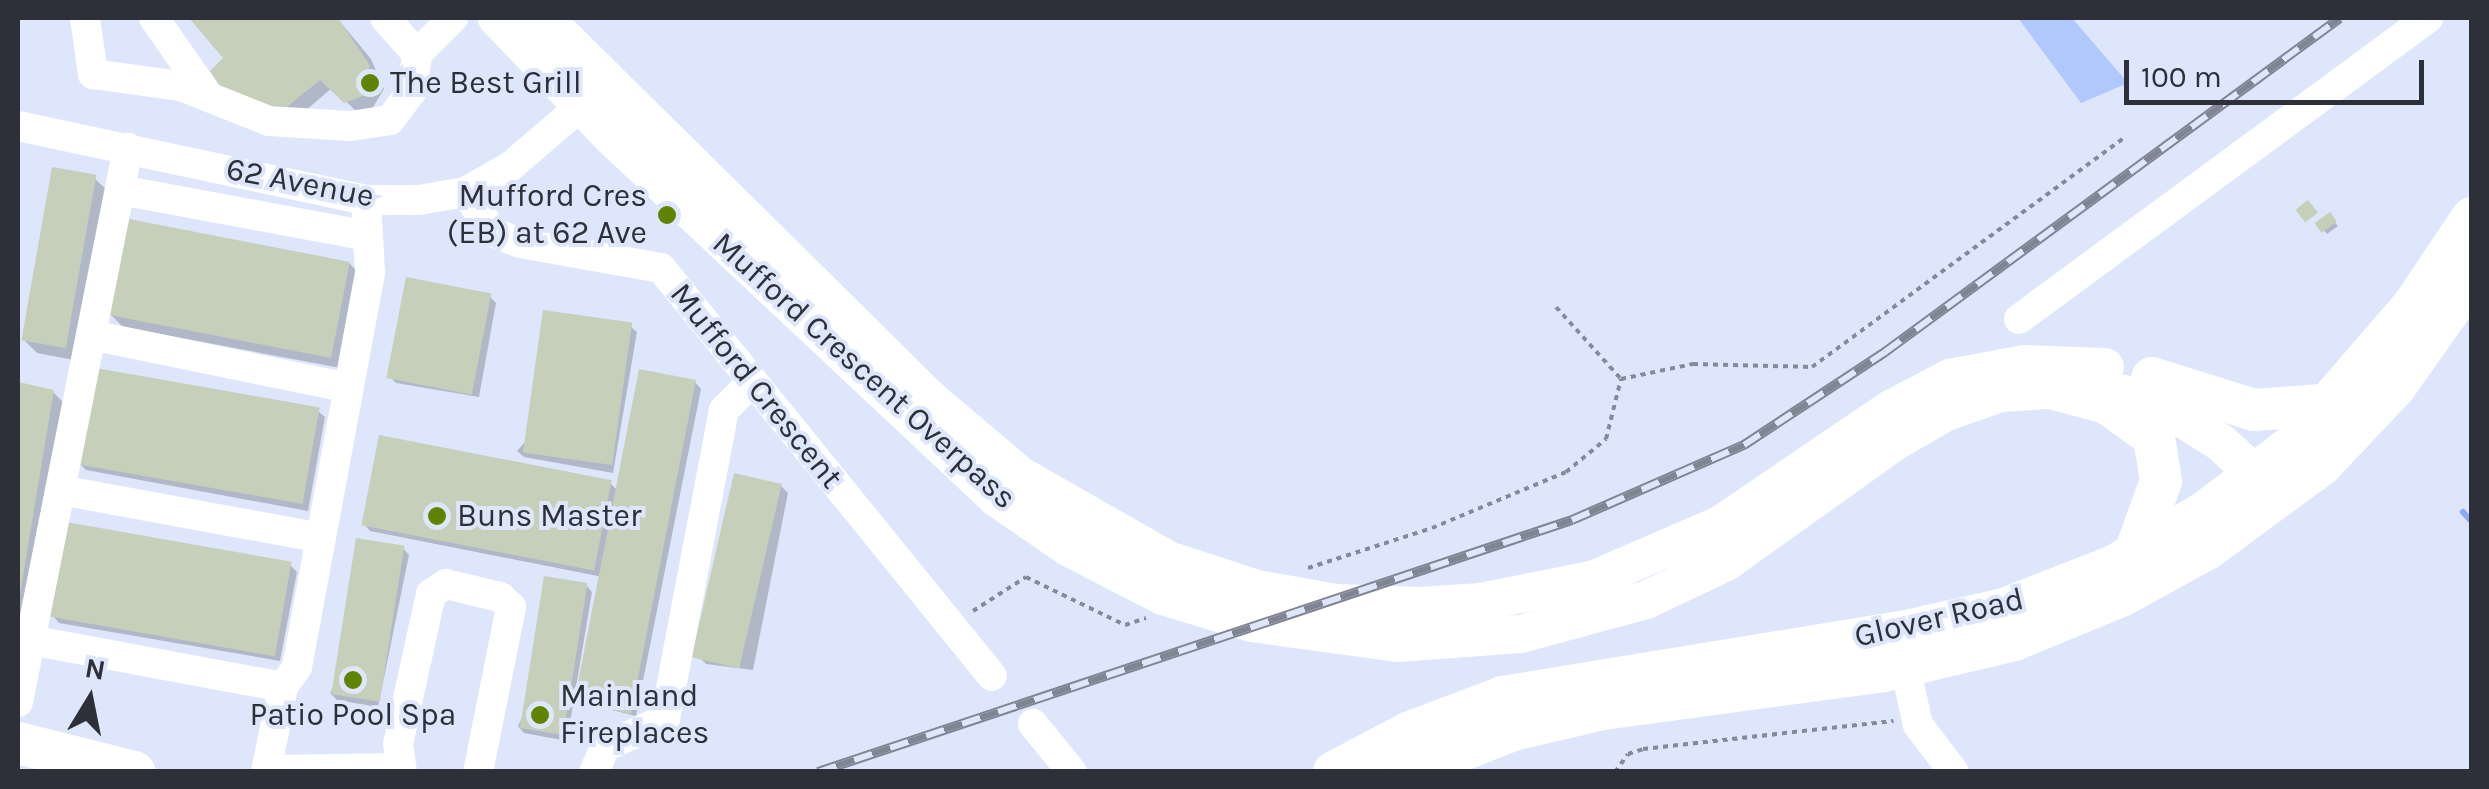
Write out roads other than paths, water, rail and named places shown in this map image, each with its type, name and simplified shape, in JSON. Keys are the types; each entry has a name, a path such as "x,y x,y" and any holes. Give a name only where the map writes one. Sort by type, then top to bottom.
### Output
{"highway":[{"name":"Glover Road","path":"1407,772 1512,730 1603,710 1910,685 2121,596 2207,548 2413,306 2472,218"},
{"name":"Glover Road","path":"1334,772 1408,732 1503,698 1919,628 2004,609 2135,553 2268,480 2321,465 2395,387 2472,278"},
{"path":"2152,378 2254,410 2332,404"},
{"path":"2054,389 2108,402 2142,422 2154,438 2161,482 2135,553"},
{"path":"18,743 134,772"}],"main road":[{"path":"497,18 594,94"},
{"path":"544,18 594,94"},
{"name":"Mufford Crescent Overpass","path":"594,94 920,410 997,498 1068,547 1163,596 1252,623 1398,643 1521,634 1646,600 1726,562 1891,409 1950,378 2054,362 2152,378 2232,430 2268,480"},
{"name":"Mufford Crescent Overpass","path":"1809,487 1946,412 2002,393 2095,387 2156,402 2221,443 2268,480"}],"street":[{"path":"84,18 93,74 180,86 269,121 350,126 390,120 412,91 417,54 453,18"},
{"path":"154,18 210,98"},
{"path":"385,18 417,54"},
{"path":"2019,319 2428,18"},
{"name":"62 Avenue","path":"18,126 366,200 464,192 511,166 594,94"},
{"path":"18,702 128,148"},
{"path":"120,190 367,236"},
{"name":"Mufford Crescent","path":"464,192 494,233 520,243 662,268 992,676"},
{"path":"366,200 370,272 298,667 283,687 267,771 401,770 398,744 431,594 446,584 500,597 510,607 478,772"},
{"path":"90,335 349,388"},
{"path":"594,772 605,747 665,719 724,410 752,382"},
{"path":"60,490 322,538"},
{"path":"30,640 283,687"},
{"path":"1910,685 1918,725 1954,772"},
{"path":"1032,724 1072,772"}],"waterway":[{"path":"2463,512 2472,522"}],"railway":[{"path":"818,772 1572,520 1744,445 1885,352 2340,18"}],"place":[{"name":"The Best Grill","path":"370,83"},
{"name":"Mufford Cres (EB) at 62 Ave","path":"667,215"},
{"name":"Buns Master","path":"437,516"},
{"name":"Patio Pool Spa","path":"353,680"},
{"name":"Mainland Fireplaces","path":"540,715"}]}
